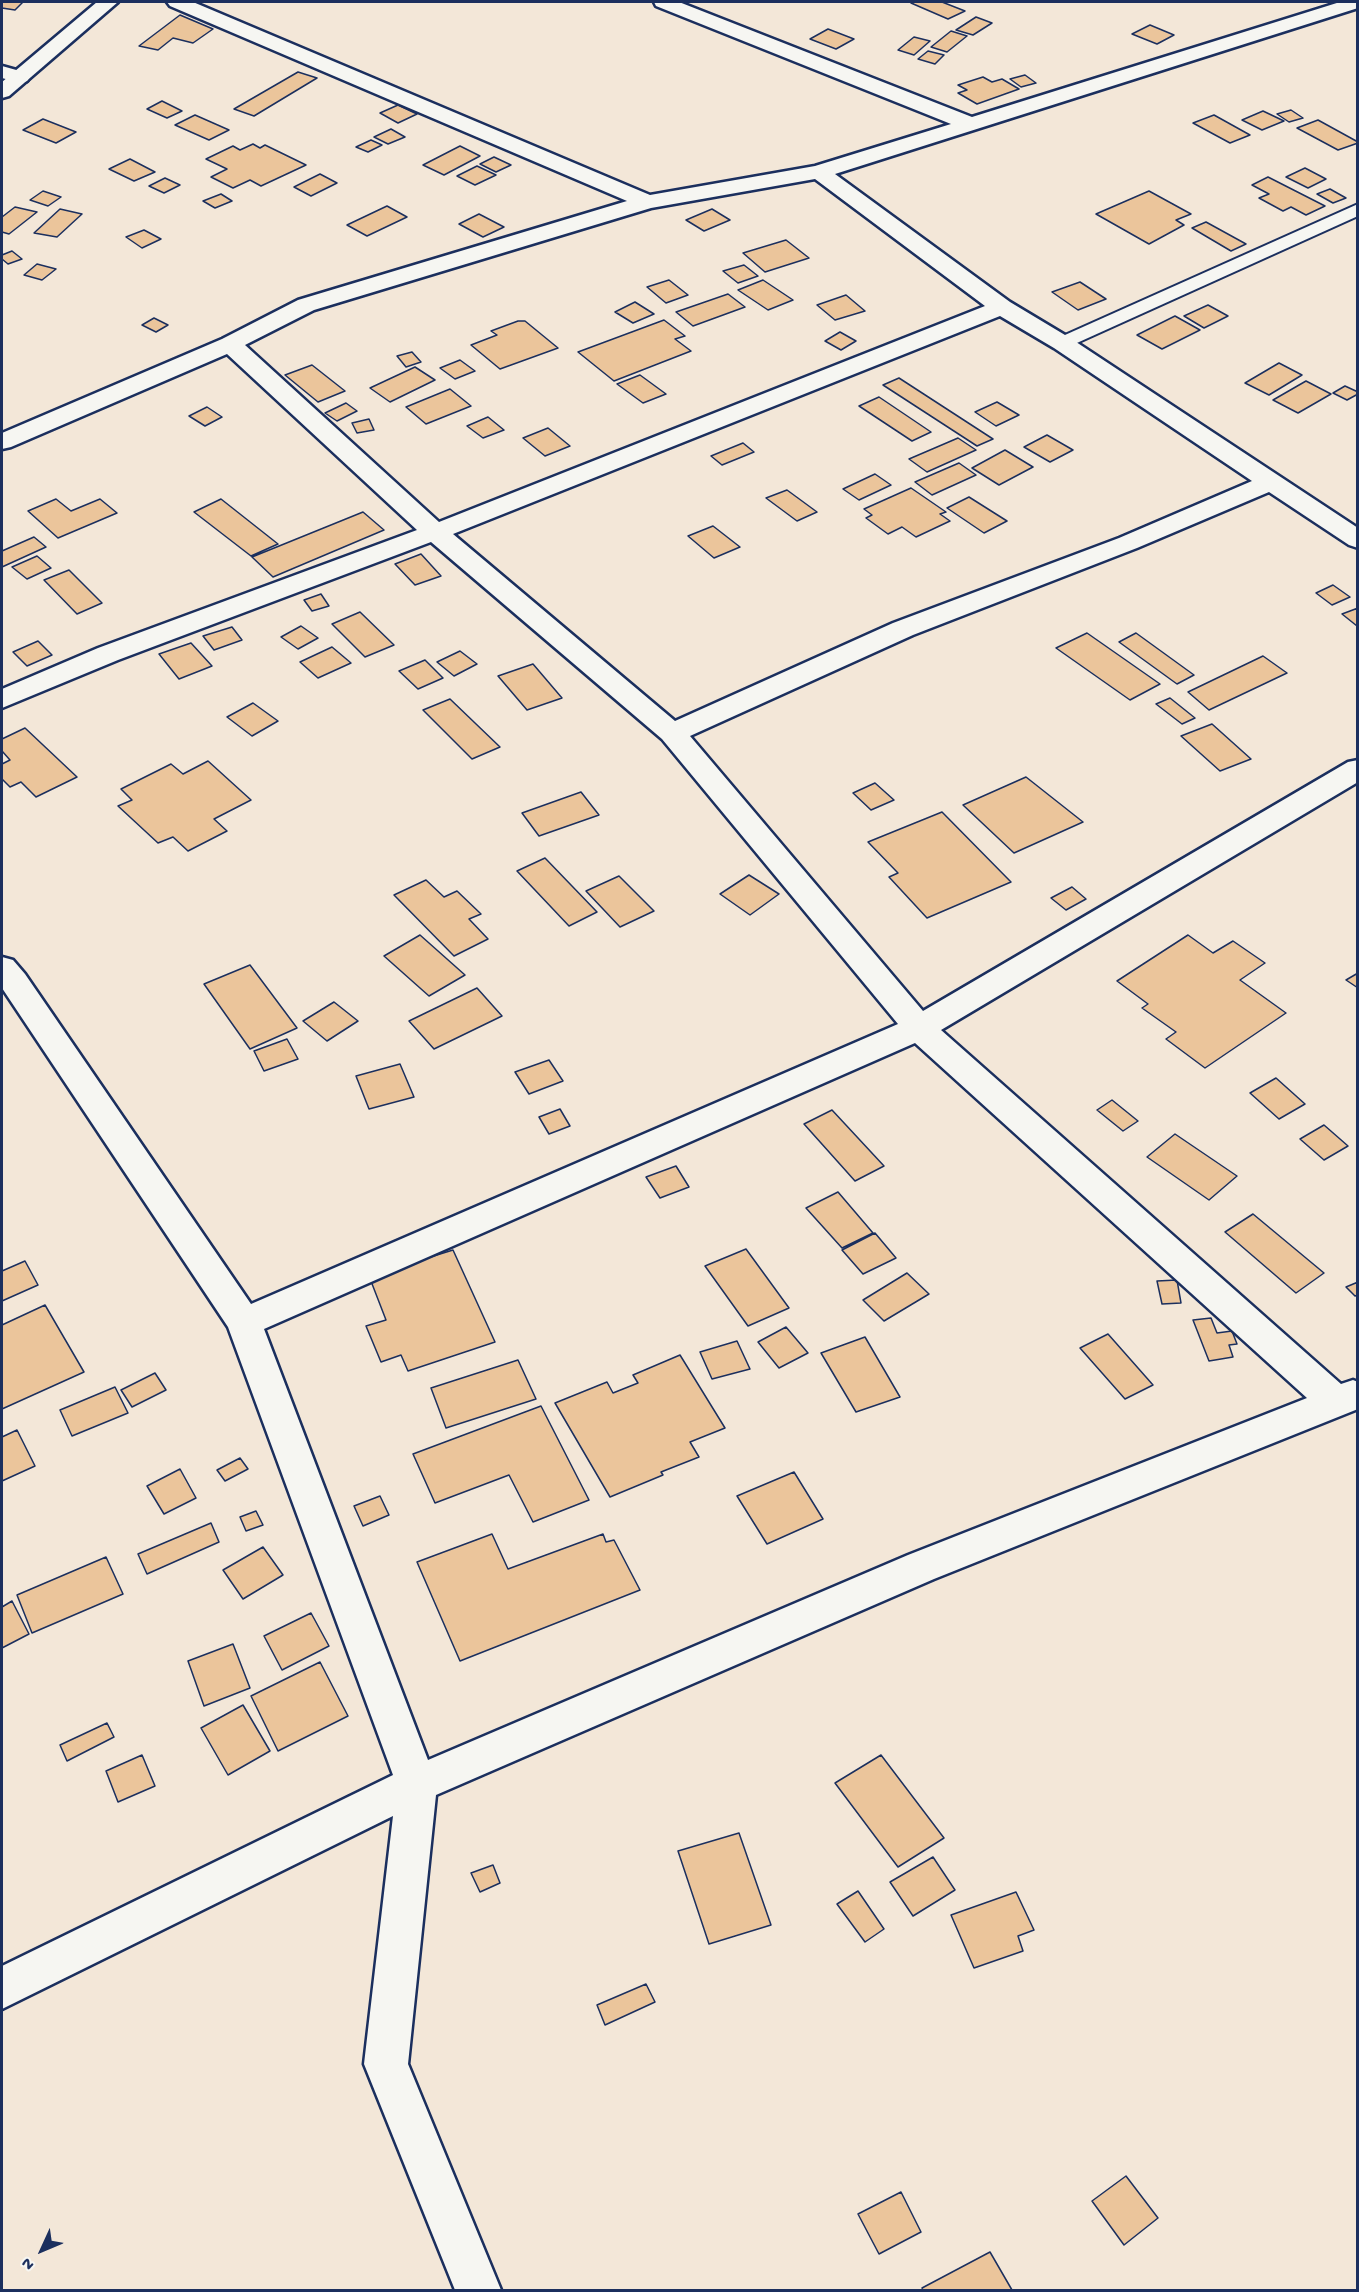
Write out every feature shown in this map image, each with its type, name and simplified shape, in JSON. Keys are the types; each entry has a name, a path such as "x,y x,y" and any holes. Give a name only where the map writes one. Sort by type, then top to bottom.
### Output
{"street":[{"path":"2,92 11,75 108,2"},
{"path":"177,2 648,202"},
{"path":"663,2 973,125"},
{"path":"2,442 230,344 306,305 648,202 819,172 1358,2"},
{"path":"819,172 1002,307 1062,343 1358,540"},
{"path":"2,699 108,654 435,532 1002,307"},
{"path":"2,1988 417,1784 921,1567 1347,1398 919,1028 672,733 435,532 230,344"},
{"path":"672,733 903,629 1128,543 1271,482"},
{"path":"1329,521 1358,508"},
{"path":"244,1322 919,1028 1358,769"},
{"path":"2,969 14,982 244,1322 417,1784 386,2064 478,2290"}],"lane":[{"path":"1062,343 1358,209"}],"building":[{"path":"2,2 23,2 15,10 2,8"},
{"path":"942,2 965,11 948,19 911,3"},
{"path":"180,15 213,29 193,43 173,38 158,50 139,46"},
{"path":"976,17 992,23 973,35 956,30"},
{"path":"1150,25 1174,35 1157,44 1132,34"},
{"path":"828,29 854,39 836,49 810,39"},
{"path":"951,31 967,36 947,52 931,47"},
{"path":"914,37 930,41 914,55 898,50"},
{"path":"928,51 944,55 935,64 918,59"},
{"path":"298,72 317,78 254,116 234,109"},
{"path":"1025,75 1036,83 1021,87 1010,79"},
{"path":"983,77 992,82 1002,79 1019,89 977,104 958,93 967,90 958,85"},
{"path":"162,101 182,111 167,118 147,109"},
{"path":"398,105 417,114 398,123 380,113"},
{"path":"1291,110 1303,118 1289,122 1277,114"},
{"path":"1263,111 1284,121 1262,130 1242,120"},
{"path":"195,115 229,130 209,140 175,125"},
{"path":"1214,115 1250,135 1230,143 1193,123"},
{"path":"43,119 76,132 56,143 23,130"},
{"path":"1318,120 1358,143 1338,150 1297,128"},
{"path":"391,129 405,137 388,144 374,137"},
{"path":"371,140 382,145 368,152 356,147"},
{"path":"253,144 260,148 265,145 306,165 261,186 250,180 233,188 211,177 227,169 206,159 233,146 240,150"},
{"path":"460,146 480,156 444,175 423,165"},
{"path":"494,157 511,165 496,172 480,164"},
{"path":"130,159 155,172 134,181 109,169"},
{"path":"477,166 496,175 475,185 457,176"},
{"path":"1305,168 1326,179 1308,188 1286,177"},
{"path":"320,174 337,183 311,196 294,187"},
{"path":"1268,177 1325,206 1306,215 1291,207 1283,211 1259,198 1269,194 1252,185"},
{"path":"165,178 180,185 164,193 149,186"},
{"path":"1330,189 1346,198 1333,203 1317,194"},
{"path":"43,191 61,197 48,206 30,200"},
{"path":"1149,191 1191,214 1176,220 1184,225 1149,244 1096,214"},
{"path":"221,194 232,201 215,208 203,201"},
{"path":"387,206 407,217 367,236 347,225"},
{"path":"15,207 37,212 9,234 2,232 2,217"},
{"path":"60,209 82,214 57,237 34,233"},
{"path":"712,209 730,220 704,231 686,220"},
{"path":"479,214 504,227 483,237 459,224"},
{"path":"1206,222 1246,244 1231,251 1192,228"},
{"path":"144,230 161,239 142,248 126,237"},
{"path":"786,240 809,258 765,272 743,253"},
{"path":"12,251 22,259 8,264 2,259 2,255"},
{"path":"37,264 56,269 42,280 24,275"},
{"path":"744,265 758,276 738,283 723,271"},
{"path":"669,280 688,295 666,303 647,287"},
{"path":"763,280 793,300 768,310 738,290"},
{"path":"1080,282 1106,299 1078,310 1052,292"},
{"path":"728,294 745,307 693,326 676,312"},
{"path":"846,295 865,311 835,320 817,305"},
{"path":"635,302 654,314 633,323 615,312"},
{"path":"1208,305 1228,316 1204,328 1184,316"},
{"path":"1175,316 1200,330 1162,349 1137,335"},
{"path":"154,318 168,325 156,332 142,325"},
{"path":"664,320 685,336 675,339 691,351 614,381 578,352"},
{"path":"518,321 525,321 558,348 500,369 471,345 497,335 491,331"},
{"path":"840,332 856,341 841,350 825,341"},
{"path":"412,352 421,362 406,367 397,356"},
{"path":"460,360 475,371 455,379 440,368"},
{"path":"1279,363 1302,375 1269,395 1245,383"},
{"path":"312,365 345,391 318,402 285,375"},
{"path":"415,367 435,380 390,402 370,388"},
{"path":"640,375 666,394 643,403 617,384"},
{"path":"899,378 993,439 977,446 883,385"},
{"path":"1306,381 1331,394 1298,413 1273,400"},
{"path":"1345,386 1358,394 1347,400 1333,393"},
{"path":"450,389 471,406 426,424 406,407"},
{"path":"879,397 931,432 912,441 859,406"},
{"path":"997,402 1019,415 996,426 975,412"},
{"path":"346,403 357,411 337,421 325,413"},
{"path":"207,407 222,417 205,426 189,416"},
{"path":"488,417 504,430 483,438 467,426"},
{"path":"369,419 374,430 357,433 352,423"},
{"path":"548,428 570,446 545,456 523,438"},
{"path":"1047,435 1073,450 1050,462 1024,447"},
{"path":"958,438 976,450 927,472 909,459"},
{"path":"743,443 754,452 722,465 711,456"},
{"path":"1005,450 1033,467 999,485 972,468"},
{"path":"959,463 976,475 932,495 915,482"},
{"path":"875,474 891,485 859,500 843,489"},
{"path":"911,488 946,512 940,514 950,521 916,537 902,527 888,534 866,518 872,515 864,509"},
{"path":"787,490 817,512 797,521 766,498"},
{"path":"969,497 1007,521 984,533 947,508"},
{"path":"56,499 71,511 100,499 117,513 58,538 28,511"},
{"path":"221,499 278,544 251,556 194,512"},
{"path":"363,512 384,530 273,577 252,557"},
{"path":"713,526 740,547 714,558 688,536"},
{"path":"34,537 46,547 2,567 2,551"},
{"path":"421,554 441,576 415,585 395,564"},
{"path":"37,556 51,568 27,579 12,567"},
{"path":"69,570 102,603 77,614 44,580"},
{"path":"1333,585 1350,597 1332,605 1316,593"},
{"path":"321,594 329,606 312,611 304,600"},
{"path":"1358,608 1358,626 1357,626 1342,614"},
{"path":"360,612 394,645 365,657 332,624"},
{"path":"301,626 318,638 298,649 281,637"},
{"path":"232,627 242,640 214,650 203,636"},
{"path":"1087,633 1160,684 1130,700 1056,648"},
{"path":"1136,633 1194,675 1177,684 1119,642"},
{"path":"38,641 52,655 27,666 13,652"},
{"path":"191,643 212,666 179,679 159,654"},
{"path":"332,647 351,663 318,678 300,662"},
{"path":"460,651 477,664 454,676 437,662"},
{"path":"1263,656 1287,673 1209,710 1188,692"},
{"path":"425,660 443,678 418,689 399,671"},
{"path":"533,664 562,698 527,710 498,676"},
{"path":"1170,698 1195,718 1182,724 1156,704"},
{"path":"450,699 500,747 472,759 423,710"},
{"path":"253,703 278,721 252,736 227,717"},
{"path":"1212,724 1251,759 1220,771 1181,736"},
{"path":"25,728 77,777 36,797 21,782 10,787 2,779 2,764 10,760 2,751 2,739"},
{"path":"208,761 251,800 214,819 227,831 188,851 173,837 158,843 118,806 132,800 121,789 171,764 183,774"},
{"path":"1026,777 1083,822 1014,853 963,805"},
{"path":"875,783 894,800 871,810 853,793"},
{"path":"581,792 599,815 539,836 522,813"},
{"path":"942,812 1011,882 927,918 889,877 898,873 868,842"},
{"path":"545,858 597,912 569,926 517,871"},
{"path":"749,875 779,894 750,915 720,894"},
{"path":"619,876 654,911 620,927 586,891"},
{"path":"426,880 444,897 457,891 481,914 469,919 488,939 454,956 394,895"},
{"path":"1072,887 1086,899 1066,910 1051,898"},
{"path":"420,935 465,975 429,996 384,956"},
{"path":"1188,935 1213,953 1233,941 1265,963 1240,980 1286,1013 1205,1068 1166,1039 1176,1032 1142,1008 1148,1004 1117,981"},
{"path":"250,965 297,1028 250,1049 204,984"},
{"path":"1358,973 1358,988 1346,980"},
{"path":"477,988 502,1016 434,1049 409,1021"},
{"path":"334,1002 358,1021 327,1041 303,1021"},
{"path":"287,1039 298,1059 264,1071 254,1051"},
{"path":"549,1060 563,1081 529,1094 515,1072"},
{"path":"400,1064 414,1097 369,1109 356,1076"},
{"path":"1276,1078 1305,1104 1279,1119 1250,1093"},
{"path":"1112,1100 1138,1121 1123,1131 1097,1110"},
{"path":"560,1109 570,1126 549,1134 539,1117"},
{"path":"832,1110 884,1166 855,1181 804,1124"},
{"path":"1324,1125 1348,1146 1324,1160 1300,1139"},
{"path":"1175,1134 1237,1176 1209,1200 1147,1157"},
{"path":"676,1166 689,1187 660,1198 646,1177"},
{"path":"838,1192 873,1233 842,1248 806,1208"},
{"path":"1253,1214 1324,1273 1296,1293 1225,1232"},
{"path":"875,1233 896,1258 863,1274 842,1250"},
{"path":"746,1249 789,1308 748,1326 705,1266"},
{"path":"453,1250 495,1342 408,1371 401,1355 381,1362 366,1326 386,1320 369,1276"},
{"path":"25,1261 38,1285 2,1301 2,1271"},
{"path":"907,1273 929,1294 884,1321 863,1300"},
{"path":"1177,1280 1181,1303 1162,1304 1157,1281"},
{"path":"1358,1282 1358,1295 1355,1296 1346,1287"},
{"path":"45,1305 84,1372 2,1409 2,1325"},
{"path":"1211,1318 1217,1333 1232,1331 1237,1344 1229,1345 1233,1357 1209,1361 1193,1320"},
{"path":"786,1327 808,1353 779,1368 758,1342"},
{"path":"1108,1334 1153,1385 1125,1399 1080,1348"},
{"path":"865,1337 900,1397 856,1412 821,1353"},
{"path":"737,1341 750,1369 712,1379 700,1352"},
{"path":"680,1355 725,1428 690,1442 699,1457 661,1472 663,1475 610,1497 555,1403 607,1382 613,1393 638,1383 633,1375"},
{"path":"518,1360 536,1399 446,1428 431,1388"},
{"path":"155,1373 166,1390 132,1407 121,1390"},
{"path":"115,1387 128,1413 72,1436 60,1410"},
{"path":"541,1406 589,1500 533,1522 509,1475 435,1503 413,1454"},
{"path":"17,1430 35,1466 2,1481 2,1437"},
{"path":"240,1458 248,1469 225,1481 217,1470"},
{"path":"180,1469 196,1498 164,1514 147,1486"},
{"path":"794,1472 823,1519 767,1544 737,1496"},
{"path":"380,1496 389,1515 363,1526 354,1506"},
{"path":"256,1511 263,1525 246,1531 240,1517"},
{"path":"211,1523 219,1542 147,1574 138,1554"},
{"path":"492,1534 508,1569 603,1534 606,1542 614,1540 640,1590 460,1661 417,1562"},
{"path":"263,1547 283,1575 243,1599 223,1570"},
{"path":"106,1557 123,1594 32,1633 17,1595"},
{"path":"12,1601 29,1634 2,1648 2,1607"},
{"path":"311,1613 329,1646 282,1670 264,1636"},
{"path":"233,1644 250,1688 204,1706 188,1661"},
{"path":"320,1662 348,1716 278,1751 251,1696"},
{"path":"243,1705 270,1751 228,1775 201,1728"},
{"path":"107,1723 114,1737 67,1761 60,1745"},
{"path":"142,1755 155,1786 118,1802 106,1771"},
{"path":"881,1755 944,1838 898,1867 835,1783"},
{"path":"739,1833 771,1925 709,1944 678,1851"},
{"path":"933,1857 955,1890 913,1916 890,1882"},
{"path":"493,1865 500,1883 480,1892 471,1873"},
{"path":"858,1891 884,1929 865,1942 837,1904"},
{"path":"1016,1892 1034,1930 1018,1936 1023,1951 974,1968 951,1915"},
{"path":"646,1984 655,2002 605,2025 597,2005"},
{"path":"1126,2176 1158,2218 1124,2245 1092,2201"},
{"path":"901,2192 921,2232 879,2254 858,2214"},
{"path":"990,2252 1012,2290 923,2290 922,2288"}]}
